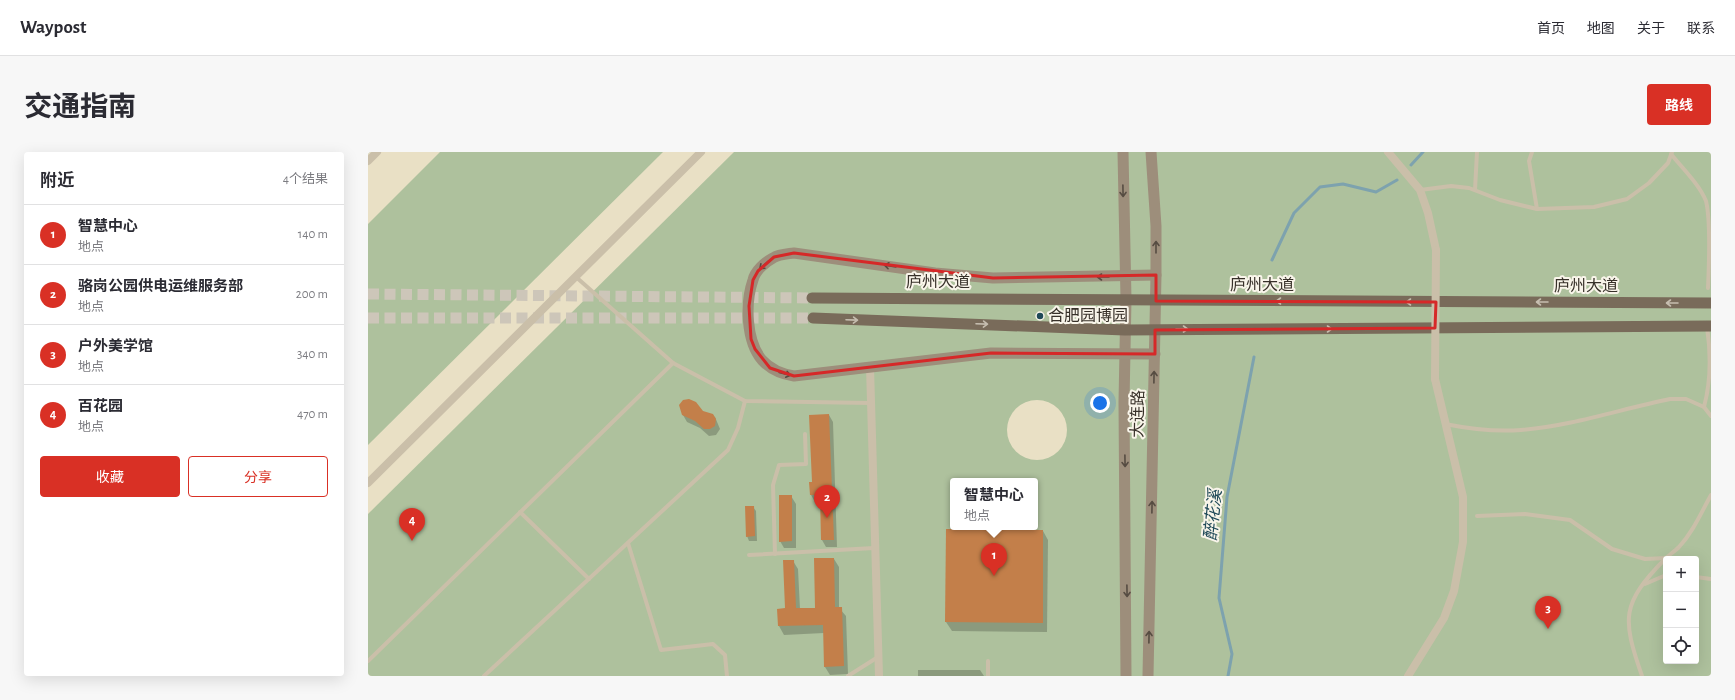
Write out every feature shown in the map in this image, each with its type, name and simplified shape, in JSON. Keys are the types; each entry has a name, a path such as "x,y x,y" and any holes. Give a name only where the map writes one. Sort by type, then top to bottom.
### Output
{"main road":[{"name":"大连路","path":"1123,152 1126,299 1124,353 1126,676"},
{"name":"大连路","path":"1148,676 1156,301 1156,226 1151,152"},
{"path":"1155,354 991,353 794,376 783,374 770,368 762,360 751,339 749,306 753,280 758,271 774,257 794,253 935,273 993,278 1156,276"},
{"name":"庐州大道","path":"812,298 1711,303"},
{"path":"813,318 1125,330 1709,326"}],"street":[{"path":"368,161 377,152"},
{"path":"368,483 701,152"},
{"path":"1388,152 1420,190 1428,213 1436,250 1435,378 1463,497 1463,542 1454,591 1444,618 1408,676"},
{"path":"870,367 874,548 879,676"}],"lane":[{"path":"1475,190 1477,152"},
{"path":"1532,152 1529,161 1537,209"},
{"path":"1420,190 1450,186 1475,190 1500,200 1537,209 1594,206 1627,199 1649,183 1668,163 1671,153"},
{"path":"1671,153 1696,185 1706,201 1710,215 1708,288"},
{"path":"576,276 673,363 746,401 871,403"},
{"path":"1704,407 1710,377 1709,326"},
{"path":"368,662 673,363"},
{"path":"1445,424 1468,428 1522,430 1579,421 1670,399 1686,399 1704,407 1711,416"},
{"path":"484,676 728,450 738,428 746,401"},
{"path":"775,554 772,485 779,465 806,464 805,434"},
{"path":"1668,556 1679,547 1695,526 1711,495"},
{"path":"520,512 589,579"},
{"path":"1477,516 1526,514 1570,520 1612,549 1645,559 1663,558"},
{"path":"628,543 661,650 713,644 725,655 727,676"},
{"path":"749,555 874,548"},
{"path":"1642,676 1632,650 1629,632 1629,618 1632,602 1642,585 1663,561"},
{"path":"1642,585 1663,576"},
{"path":"1699,577 1711,578"},
{"path":"848,676 878,656"},
{"path":"988,661 988,676"}],"highlighted area":[{"path":"794,253 993,278 1156,275 1156,301 1436,302 1435,328 1155,330 1155,354 991,353 794,376 770,368 755,349 751,339 749,306 753,280 758,271 774,257"}],"green space":[{"name":"合肥园博园","path":"368,152 1711,152 1711,676 368,676"}],"shaded area":[{"path":"368,152 440,152 368,224"},
{"path":"663,152 734,152 368,514 368,445"},
{"path":"1037,400 1054,405 1062,413 1067,430 1062,447 1054,455 1037,460 1020,455 1012,447 1007,430 1012,413 1020,405"}],"building":[{"path":"689,399 696,402 703,411 713,414 716,419 715,426 710,429 704,429 695,421 682,415 679,405 683,400"},
{"path":"829,414 834,540 821,540 820,495 810,495 809,482 812,482 809,415"},
{"path":"779,495 792,495 792,541 779,542"},
{"path":"745,506 754,506 755,536 746,537"},
{"path":"946,529 1043,530 1043,623 945,622"},
{"path":"814,558 834,558 835,607 842,607 844,666 824,667 823,625 778,626 777,609 785,608 783,560 794,560 796,608 815,608"}],"waterway":[{"path":"1411,165 1423,152"},
{"name":"醉花溪","path":"1272,260 1294,213 1320,187 1343,184 1376,192 1397,180"},
{"name":"醉花溪","path":"1228,676 1232,654 1219,598 1227,497 1254,357"}],"tunnel":[{"path":"368,294 812,298"},
{"path":"368,318 813,318"}],"place":[{"name":"合肥园博园","path":"1040,316"},
{"name":"骆岗公园供电运维服务部","path":"827,518"},
{"name":"百花园","path":"412,541"},
{"name":"智慧中心","path":"994,576"},
{"name":"户外美学馆","path":"1548,629"}]}
